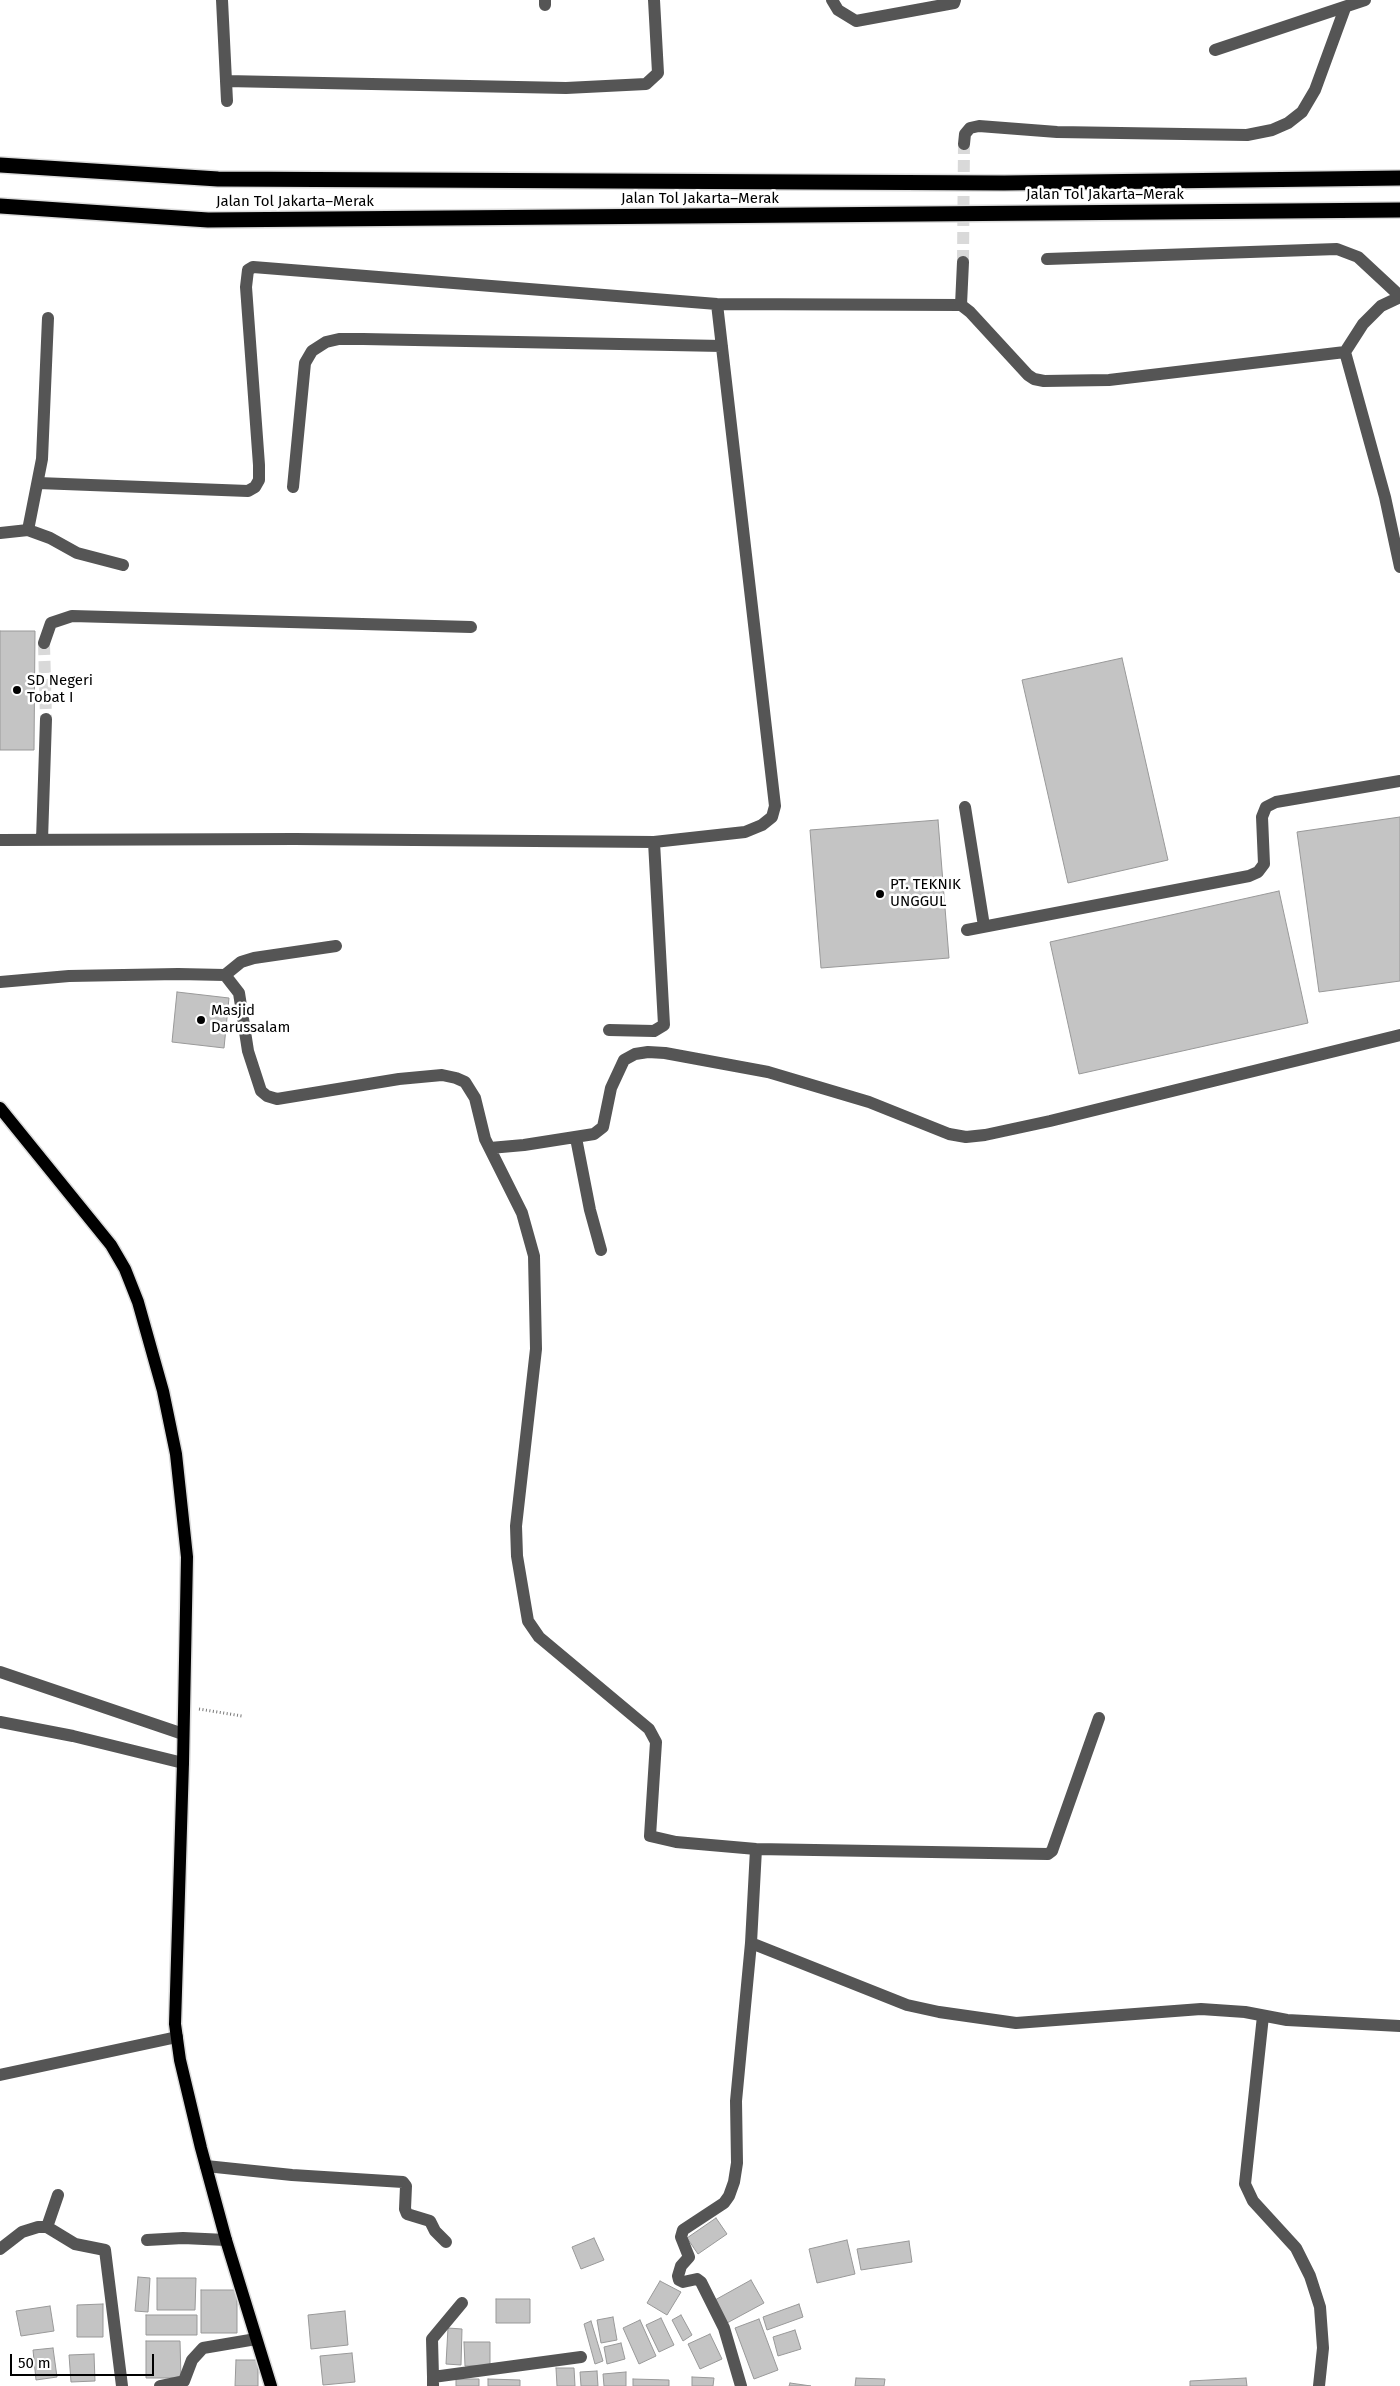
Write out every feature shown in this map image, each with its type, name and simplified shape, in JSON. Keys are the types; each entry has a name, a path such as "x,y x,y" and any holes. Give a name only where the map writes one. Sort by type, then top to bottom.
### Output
{"highway":[{"name":"Jalan Tol Jakarta–Merak","path":"0,165 218,180 1004,183 1400,178"},
{"name":"Jalan Tol Jakarta–Merak","path":"0,206 208,220 1400,210"}],"main road":[{"path":"0,1108 101,1230 125,1269 150,1338 176,1454 182,1497 186,1557 183,1764 175,1984 177,2037 180,2060 206,2166 226,2240 271,2386"}],"street":[{"path":"222,0 227,101"},
{"path":"226,81 566,88 646,84 658,73 654,0"},
{"path":"832,0 838,10 856,21 954,3 956,0"},
{"path":"1216,50 1365,0"},
{"path":"964,144 965,134 970,128 979,126 1057,132 1247,135 1272,130 1288,123 1302,112 1315,90 1345,8"},
{"path":"38,483 248,491 255,487 259,480 259,464 246,286 248,270 254,267 717,304 961,305 970,312 1028,374 1034,379 1044,381 1110,380 1345,352 1364,324 1381,306 1400,296 1358,257 1337,249 1047,259"},
{"path":"961,305 963,262"},
{"path":"0,840 295,839 654,842 745,832 762,825 772,817 775,806 717,304"},
{"path":"28,530 42,459 48,318"},
{"path":"293,487 305,363 312,351 326,342 339,339 363,339 722,346"},
{"path":"1345,352 1385,497 1400,567"},
{"path":"0,534 28,530 50,538 77,553 123,565"},
{"path":"44,643 51,623 72,616 470,628"},
{"path":"42,840 46,719"},
{"path":"967,930 1249,876 1258,872 1264,864 1262,817 1266,807 1276,802 1400,781"},
{"path":"964,807 984,926"},
{"path":"609,1030 654,1031 664,1025 654,842"},
{"path":"0,982 69,976 225,975 241,962 254,958 336,946"},
{"path":"225,975 239,993 248,1052 261,1090 266,1096 277,1099 399,1079 442,1075 465,1082 475,1098 485,1139 522,1212 534,1256 536,1349 516,1526 517,1556 528,1621 539,1637 649,1730 656,1742 650,1836 676,1842 756,1849 1048,1854 1052,1851 1099,1718"},
{"path":"490,1148 576,1138 594,1134 603,1127 611,1088 624,1060 635,1054 648,1052 666,1053 768,1072 869,1102 949,1134 966,1136 985,1135 1050,1121 1400,1036"},
{"path":"576,1138 590,1210 601,1250"},
{"path":"0,1672 183,1734"},
{"path":"0,1722 73,1736 183,1764"},
{"path":"741,2386 724,2328 701,2282 697,2279 683,2282 679,2280 678,2276 681,2266 689,2256 681,2237 683,2230 724,2202 730,2196 734,2182 737,2163 736,2101 751,1943 756,1849"},
{"path":"751,1943 907,2005 939,2012 1016,2023 1201,2009 1245,2012 1263,2016 1400,2026"},
{"path":"1263,2016 1245,2184 1253,2201 1296,2248 1310,2276 1320,2306 1323,2348 1318,2386"},
{"path":"0,2075 177,2037"},
{"path":"206,2166 292,2175 403,2182 406,2186 405,2209 407,2214 430,2221 435,2231 446,2242"},
{"path":"47,2227 58,2195"},
{"path":"0,2249 22,2232 38,2227 47,2227 75,2244 105,2250 122,2386"},
{"path":"147,2240 183,2238 226,2240"},
{"path":"462,2303 432,2339 433,2382 581,2357"},
{"path":"160,2386 184,2381 192,2360 203,2348 256,2339"}],"path":[{"path":"184,1707 242,1716"}],"building":[{"name":"SD Negeri Tobat I","path":"0,631 35,631 34,750 0,750"},
{"path":"1122,658 1168,860 1068,883 1022,680"},
{"path":"1400,817 1400,981 1319,992 1297,832"},
{"name":"PT. TEKNIK UNGGUL","path":"938,820 949,958 821,968 810,830"},
{"path":"1279,891 1308,1023 1079,1074 1050,942"},
{"name":"Masjid Darussalam","path":"177,992 229,998 224,1048 172,1042"},
{"path":"716,2218 727,2234 698,2254 687,2238"},
{"path":"594,2238 604,2260 581,2269 572,2247"},
{"path":"847,2240 855,2274 817,2283 809,2249"},
{"path":"909,2241 912,2262 861,2270 857,2249"},
{"path":"138,2277 150,2278 148,2312 135,2311"},
{"path":"157,2278 196,2278 195,2310 157,2310"},
{"path":"751,2280 764,2303 727,2323 715,2300"},
{"path":"660,2281 681,2292 667,2315 647,2303"},
{"path":"201,2290 237,2290 237,2333 201,2333"},
{"path":"496,2299 530,2299 530,2323 496,2323"},
{"path":"103,2304 103,2337 77,2337 77,2305"},
{"path":"799,2304 803,2317 767,2330 763,2317"},
{"path":"50,2306 54,2331 21,2336 16,2311"},
{"path":"345,2311 348,2345 311,2349 308,2315"},
{"path":"146,2315 197,2315 197,2335 146,2335"},
{"path":"681,2315 692,2335 683,2341 672,2320"},
{"path":"613,2317 617,2340 601,2343 597,2320"},
{"path":"661,2318 674,2345 659,2352 646,2325"},
{"path":"759,2319 778,2370 754,2379 735,2328"},
{"path":"640,2320 656,2356 639,2364 623,2328"},
{"path":"591,2321 603,2361 595,2364 584,2324"},
{"path":"448,2328 462,2329 461,2365 446,2364"},
{"path":"795,2330 801,2349 778,2356 773,2337"},
{"path":"710,2334 722,2359 700,2369 688,2344"},
{"path":"146,2341 180,2341 181,2378 146,2378"},
{"path":"464,2342 490,2342 490,2366 465,2366"},
{"path":"621,2343 625,2359 607,2364 604,2347"},
{"path":"53,2348 57,2377 36,2380 33,2350"},
{"path":"352,2353 355,2382 323,2385 320,2356"},
{"path":"94,2354 95,2381 71,2382 69,2355"},
{"path":"236,2360 258,2360 258,2386 235,2386"},
{"path":"556,2368 574,2368 575,2386 557,2386"},
{"path":"597,2371 598,2386 581,2386 580,2372"},
{"path":"626,2372 626,2386 604,2386 603,2374"},
{"path":"692,2377 714,2378 713,2386 692,2386"},
{"path":"856,2378 885,2379 884,2386 855,2386"},
{"path":"1246,2378 1247,2386 1190,2386 1190,2381"},
{"path":"456,2379 479,2379 479,2386 456,2386"},
{"path":"488,2379 520,2380 520,2386 488,2386"},
{"path":"633,2379 669,2380 669,2386 633,2386"},
{"path":"790,2383 811,2386 789,2386"}],"tunnel":[{"path":"963,262 964,144"},
{"path":"44,643 46,719"}],"place":[{"name":"SD Negeri Tobat I","path":"17,690"},
{"name":"PT. TEKNIK UNGGUL","path":"880,894"},
{"name":"Masjid Darussalam","path":"201,1020"}]}
